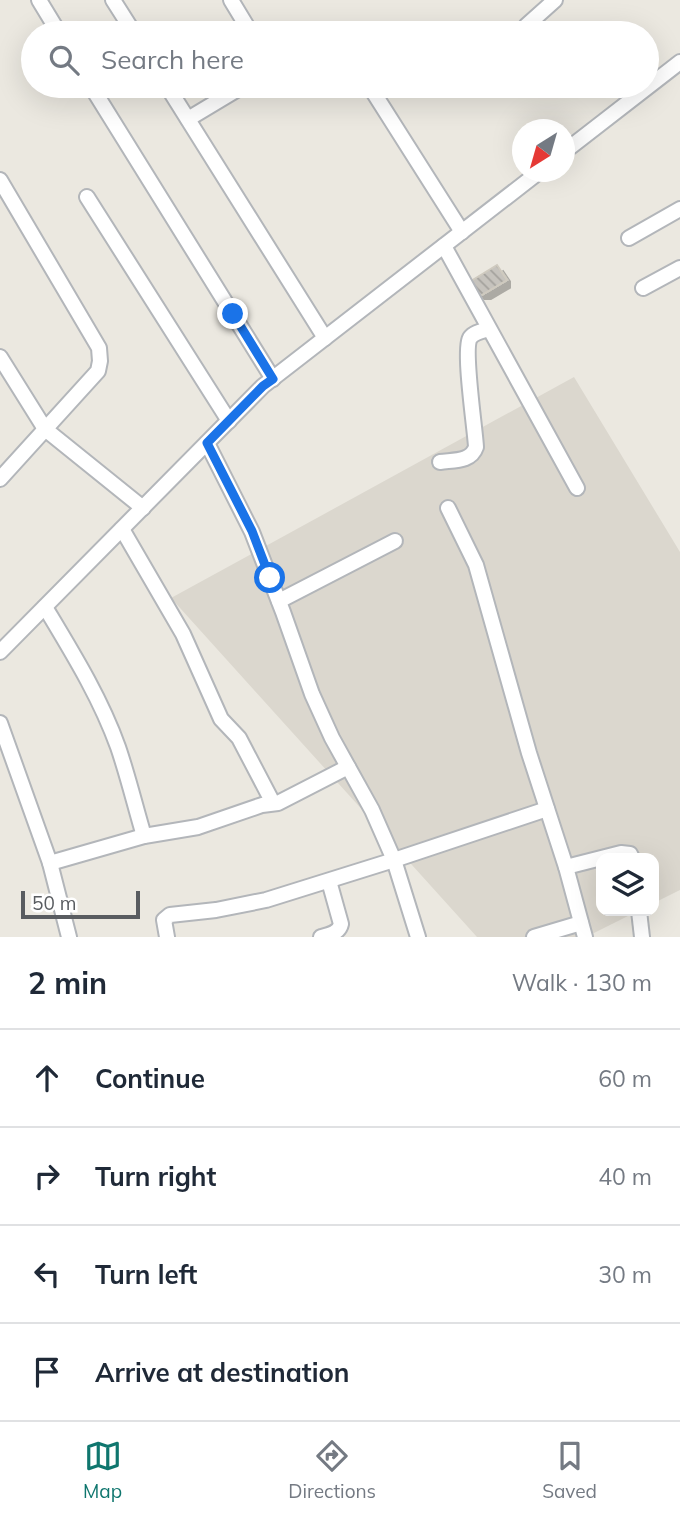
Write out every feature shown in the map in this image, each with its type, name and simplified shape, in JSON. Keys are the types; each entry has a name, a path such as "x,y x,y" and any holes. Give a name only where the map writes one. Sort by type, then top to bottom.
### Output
{"street":[{"path":"39,0 52,21"},
{"path":"113,0 126,21"},
{"path":"231,0 244,21"},
{"path":"530,21 546,3"},
{"path":"659,78 680,62"},
{"path":"98,98 273,379"},
{"path":"175,98 325,338"},
{"path":"188,119 223,98"},
{"path":"377,98 462,232"},
{"path":"575,144 634,98"},
{"path":"0,180 99,348 100,360 98,371 0,479"},
{"path":"0,652 263,386 526,182"},
{"path":"87,197 229,421"},
{"path":"629,238 680,209"},
{"path":"444,246 578,488"},
{"path":"643,288 680,268"},
{"path":"440,462 467,458 475,452 468,346 473,335 489,329"},
{"path":"0,357 44,429 143,508"},
{"path":"207,443 252,531 312,694 332,738 372,810 394,860 418,937"},
{"path":"448,508 476,565 583,930 534,937"},
{"path":"122,529 183,634 221,719 239,738 272,803"},
{"path":"279,601 395,541"},
{"path":"45,607 84,673 118,746 144,835"},
{"path":"0,723 50,863 69,937"},
{"path":"50,863 144,835 198,827 262,805 283,801 348,767"},
{"path":"167,937 163,920 170,915 266,900 547,809"},
{"path":"566,867 596,859"},
{"path":"321,937 336,932 341,924 329,881"},
{"path":"640,916 642,937"}],"shaded area":[{"path":"574,377 680,552 680,890 659,900 659,853 596,853 596,916 628,916 586,937 477,937 171,598"}],"building":[{"path":"497,265 507,280 480,296 471,281"}],"route":[{"path":"233,314 273,379 207,443 252,531 270,578"}]}
